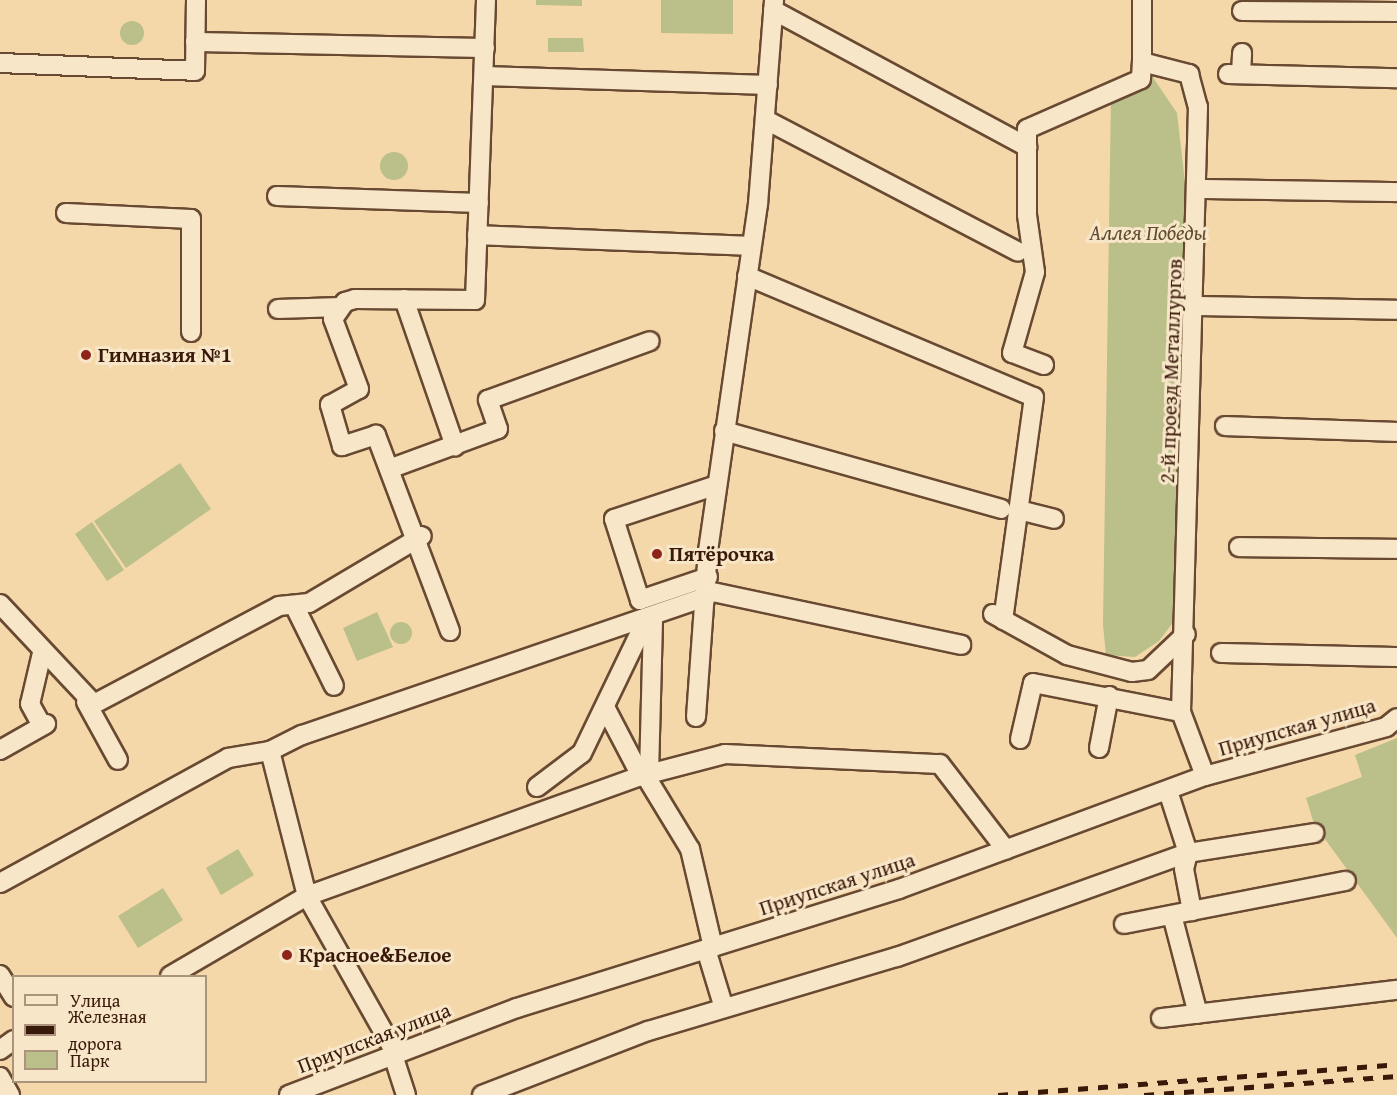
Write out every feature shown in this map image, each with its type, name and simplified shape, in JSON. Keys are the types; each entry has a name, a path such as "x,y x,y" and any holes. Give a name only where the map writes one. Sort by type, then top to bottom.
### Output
{"street":[{"path":"0,63 195,70 196,0"},
{"path":"278,309 340,307 355,299 475,300 486,0"},
{"path":"1044,364 1012,353 1035,272 1027,129 1034,121 1141,79 1142,0"},
{"path":"696,717 717,485 747,276 766,120 773,5 1027,147"},
{"path":"1242,10 1397,12"},
{"path":"195,42 485,48"},
{"path":"1242,53 1234,74 1397,78"},
{"name":"2-й проезд Металлургов","path":"1142,62 1189,74 1198,107 1199,189 1186,634 1181,712 1205,776"},
{"path":"485,76 768,85"},
{"path":"766,120 1018,252"},
{"path":"1199,189 1397,192"},
{"path":"277,196 479,203"},
{"path":"66,213 191,219 191,332"},
{"path":"477,235 751,246"},
{"path":"747,276 1034,397 1010,510 998,617 1067,655 1132,672 1148,670 1186,634"},
{"path":"404,299 455,446"},
{"path":"1195,306 1397,310"},
{"path":"340,307 333,319 359,389 335,398 330,412 342,447 376,435 419,538 450,631"},
{"path":"389,469 498,429 488,400 651,341"},
{"path":"1224,426 1397,432"},
{"path":"724,431 1010,510 1054,519"},
{"path":"717,485 614,519 640,600 708,588 961,645"},
{"path":"86,702 105,702 279,606 309,603 419,538"},
{"path":"1239,547 1397,549"},
{"path":"0,883 228,758 270,751 302,735 650,619 708,588"},
{"path":"294,605 334,686"},
{"path":"2,612 86,702 118,760"},
{"path":"537,787 582,753 650,619"},
{"path":"645,775 650,619"},
{"path":"0,750 44,725 30,704 42,653"},
{"path":"1221,653 1397,657"},
{"path":"1020,739 1033,683 1109,696 1181,712"},
{"path":"1099,748 1109,696"},
{"path":"606,709 690,849 723,1005"},
{"name":"Приупская улица","path":"289,1095 516,1008 710,948 1006,850 1205,776 1386,727 1397,718"},
{"path":"270,751 299,896 395,1055 405,1095"},
{"path":"172,975 299,896 645,775 725,754 940,764 1006,850"},
{"path":"1168,791 1188,853 1184,869 1192,911"},
{"path":"482,1095 723,1005 897,957 1188,853 1314,833"},
{"path":"1124,924 1346,881"},
{"path":"1172,915 1198,1014"},
{"path":"0,975 12,994"},
{"path":"1161,1018 1397,990"},
{"path":"0,1077 10,1095"}],"green space":[{"path":"536,0 582,0 582,6 536,5"},
{"path":"661,0 733,0 733,34 661,33"},
{"path":"132,21 141,24 144,33 141,42 132,45 123,42 120,33 123,24"},
{"path":"548,38 583,38 584,52 548,52"},
{"name":"Аллея Победы","path":"1152,76 1177,113 1189,217 1174,621 1159,641 1135,657 1106,655 1103,625 1111,95"},
{"path":"394,152 404,156 408,166 404,176 394,180 384,176 380,166 384,156"},
{"path":"180,463 211,509 126,568 94,521"},
{"path":"92,522 124,570 107,581 75,534"},
{"path":"377,612 393,647 357,661 343,628"},
{"path":"401,622 411,629 412,633 405,643 401,644 391,637 390,633 397,623"},
{"path":"1397,738 1397,938 1314,824 1306,798 1362,777 1355,755"},
{"path":"238,849 254,875 221,895 206,868"},
{"path":"163,888 183,920 138,948 118,916"}],"railway":[{"path":"998,1095 1397,1064"},
{"path":"1144,1095 1397,1076"}],"place":[{"name":"Гимназия №1","path":"86,355"},
{"name":"Пятёрочка","path":"657,554"},
{"name":"Красное&Белое","path":"287,955"}]}
